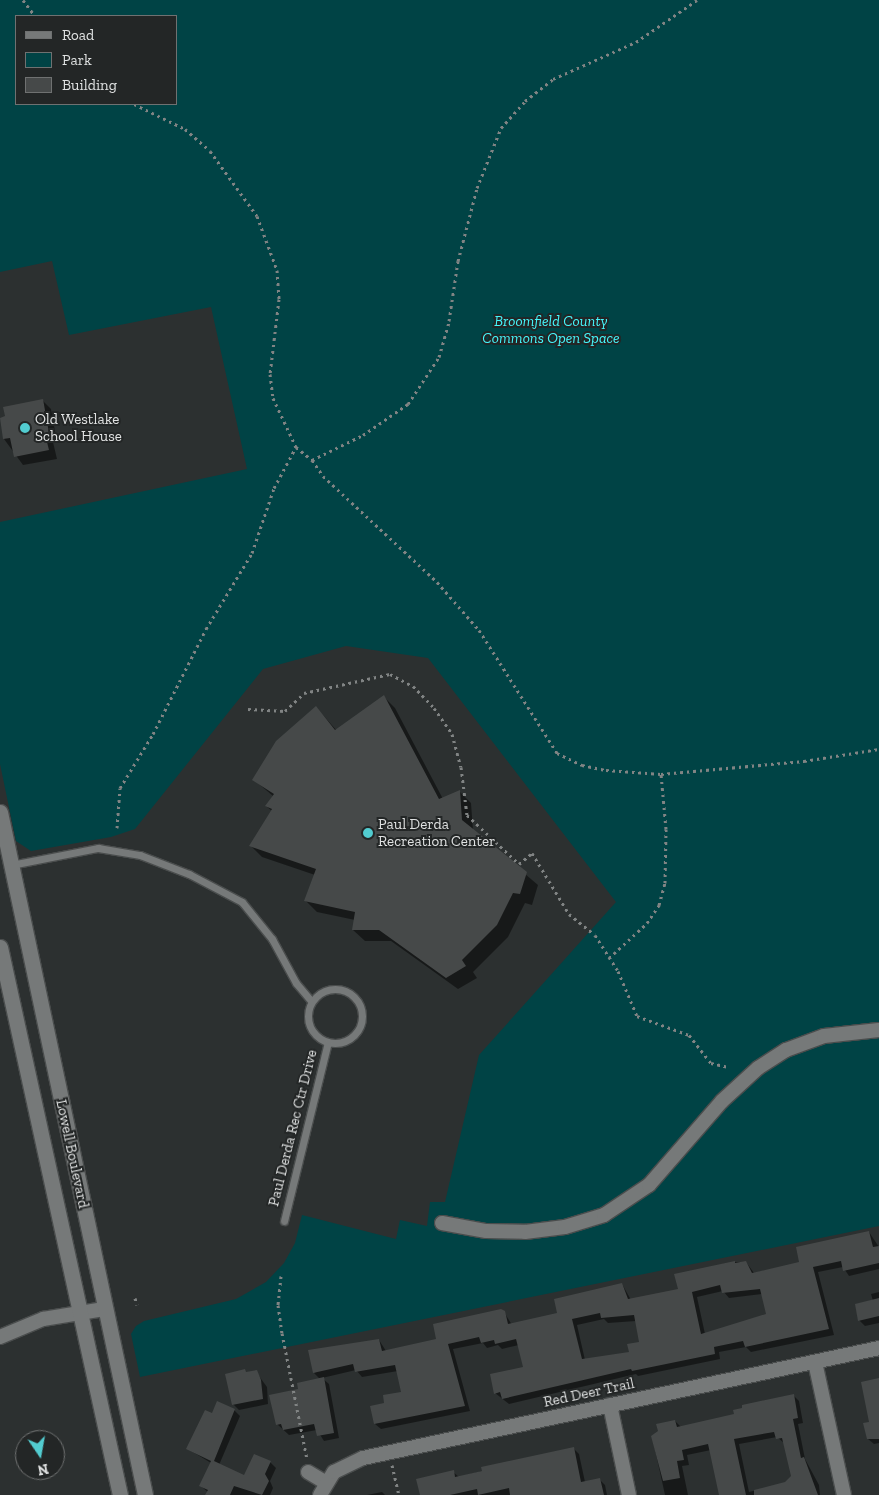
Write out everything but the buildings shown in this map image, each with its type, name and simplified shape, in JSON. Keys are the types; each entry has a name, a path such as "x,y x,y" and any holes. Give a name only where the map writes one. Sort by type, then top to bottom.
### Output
{"main road":[{"name":"Lowell Boulevard","path":"0,812 5,866 145,1495"},
{"name":"Lowell Boulevard","path":"0,947 120,1495"}],"street":[{"path":"442,1223 493,1232 530,1232 565,1228 604,1215 649,1185 726,1096 758,1068 786,1050 824,1036 879,1030"},
{"path":"0,1337 43,1320 104,1309"},
{"name":"Red Deer Trail","path":"323,1489 334,1472 348,1463 390,1452 879,1348"},
{"path":"815,1362 844,1495"},
{"path":"610,1405 629,1495"},
{"path":"308,1472 323,1489"}],"lane":[{"path":"5,866 98,848 130,852 189,874 242,902 272,939 296,983 311,1001 310,1025 320,1039 338,1043 354,1035 361,1026 361,1008 357,999 342,989 325,990 311,1001"},
{"name":"Paul Derda Rec Ctr Drive","path":"284,1221 328,1042"}],"path":[{"path":"23,0 34,15"},
{"path":"312,460 363,435 408,404 440,357 458,261 477,188 501,128 525,101 553,79 636,42 697,0"},
{"path":"136,105 185,129 210,150 257,216 277,270 279,299 270,374 273,398 296,447 312,460 323,476 437,582 479,630 557,753 569,761 598,768 661,774 804,761 879,749"},
{"path":"117,828 120,788 153,734 206,629 248,562 274,488 296,447"},
{"path":"248,709 284,711 304,693 390,674 413,686 434,708 452,734 461,767 467,815 519,864 532,853 569,914 595,936 609,958 637,1016 689,1035 712,1064 729,1067"},
{"path":"609,958 647,924 659,905 665,883 666,829 661,774"},
{"path":"281,1276 278,1306 308,1472"},
{"path":"135,1298 137,1305"},
{"path":"390,1452 399,1495"}],"green space":[{"name":"Broomfield County Commons Open Space","path":"0,0 879,0 879,1226 140,1377 131,1334 136,1326 144,1321 236,1299 266,1282 284,1263 295,1243 302,1215 396,1239 400,1220 427,1226 430,1202 445,1202 479,1055 616,902 428,658 346,646 263,669 135,829 111,837 31,851 16,841 0,764 0,522 247,469 211,307 69,335 52,261 0,272"}],"place":[{"name":"Old Westlake School House","path":"25,428"},
{"name":"Paul Derda Recreation Center","path":"368,833"}]}
